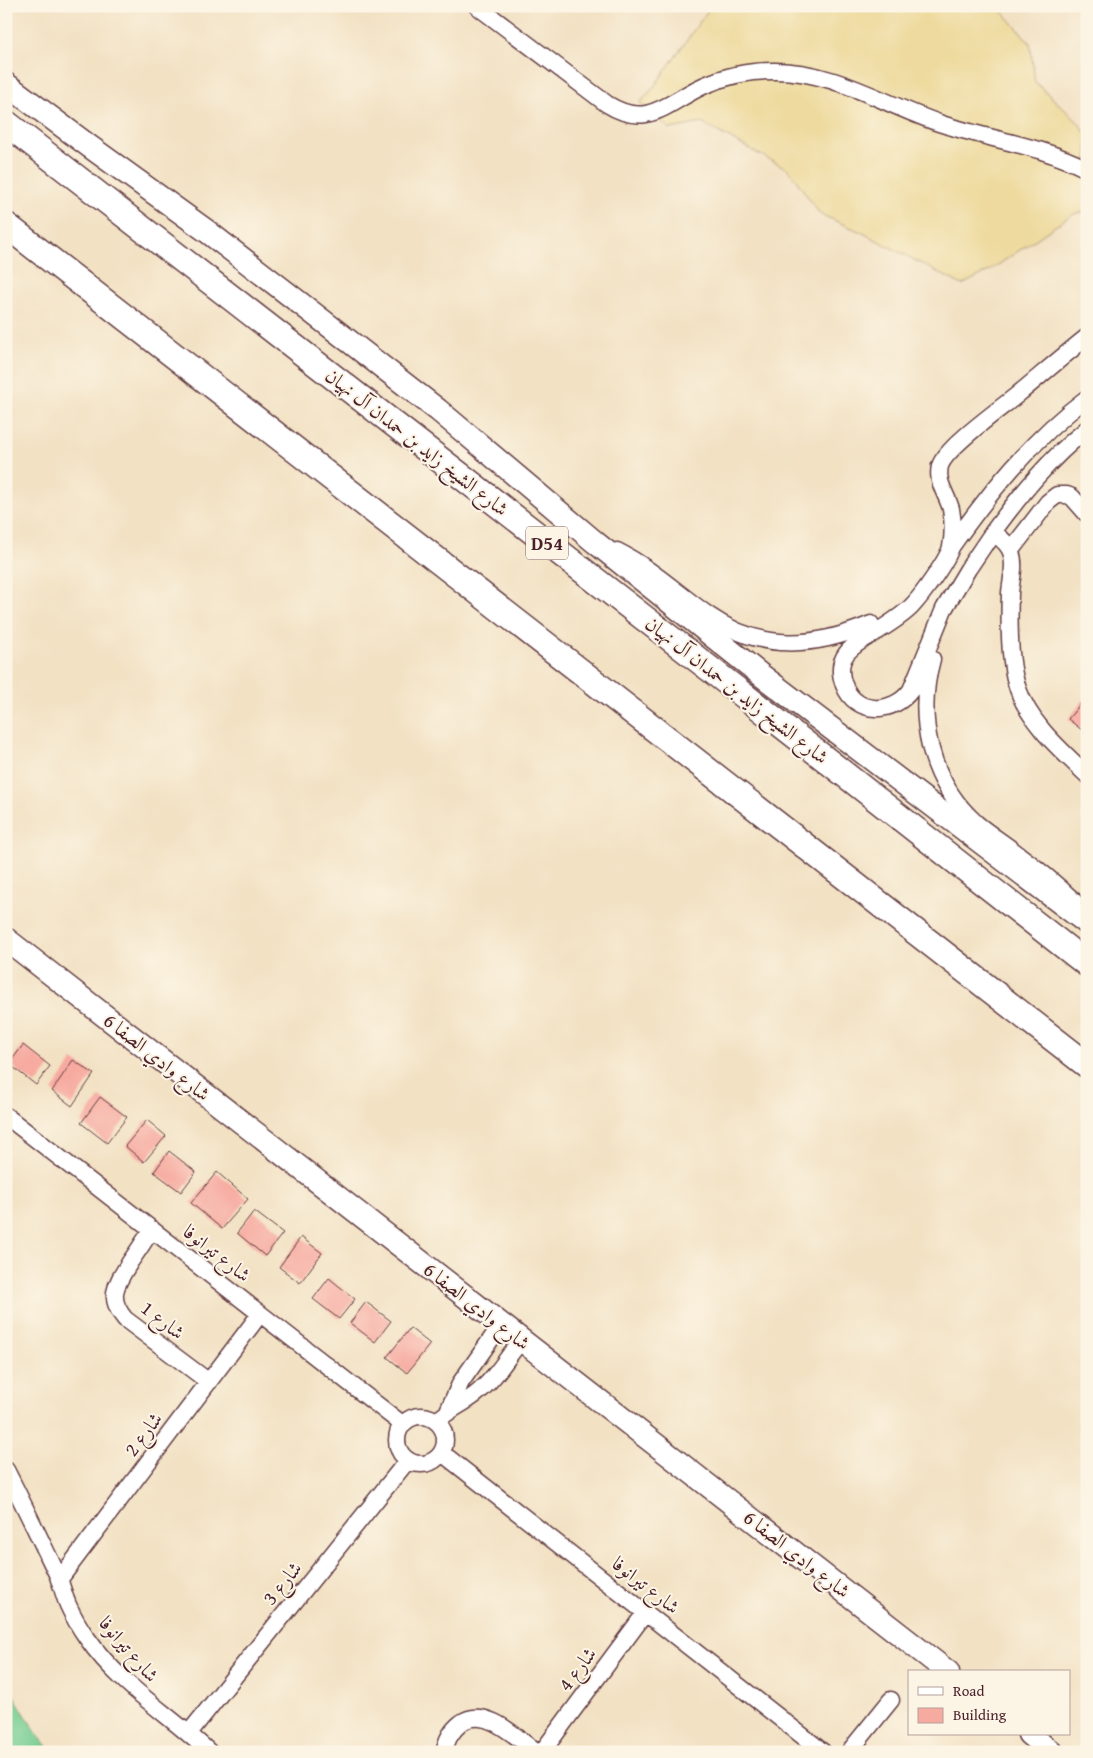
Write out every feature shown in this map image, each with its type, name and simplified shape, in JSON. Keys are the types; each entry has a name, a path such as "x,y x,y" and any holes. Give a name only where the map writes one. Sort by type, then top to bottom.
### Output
{"main road":[{"name":"شارع الشيخ زايد بن حمدان آل نهيان","path":"6,123 1087,964"},
{"path":"6,225 1087,1065"}],"street":[{"path":"477,6 607,104 625,113 638,115 663,110 704,85 741,74 770,71 799,73 847,86 950,126 1053,154 1087,169"},
{"path":"6,68 76,128 89,146"},
{"path":"6,84 208,232 438,410 596,543 761,675 1087,923"},
{"path":"1087,337 976,428 943,460 939,474 940,482 951,509 950,548 928,587 911,607 889,624 852,646 847,653 842,669 844,685 854,699 860,704 876,709 892,706 906,697 911,690 944,609 993,532 1034,478 1068,444 1087,429"},
{"path":"596,543 618,551 638,562 708,615 723,624 755,637 790,643 837,637 884,618 910,596 1022,456 1087,398"},
{"path":"1010,550 1048,502 1057,495 1072,497 1087,514"},
{"path":"993,532 1005,542 1013,560 1010,592 1010,628 1017,689 1027,709 1040,728 1087,775"},
{"path":"993,532 933,658 925,693 926,729 930,747 943,780 964,810 976,823 1045,876 1087,913"},
{"name":"شارع وادي الصفا 6","path":"6,939 945,1670"},
{"name":"شارع تيرانوفا","path":"6,1116 402,1424"},
{"name":"شارع 1","path":"152,1229 118,1281 115,1297 116,1305 125,1319 209,1382"},
{"name":"شارع 2","path":"59,1580 260,1314"},
{"path":"501,1325 460,1382 445,1411 443,1428 446,1436 442,1453 435,1460 426,1464 417,1464 408,1460 401,1453 397,1444 398,1433 402,1424 415,1416 430,1417 445,1411 477,1393 521,1340"},
{"path":"482,1352 501,1366"},
{"name":"شارع تيرانوفا","path":"442,1453 823,1752"},
{"name":"شارع 3","path":"189,1733 408,1460"},
{"name":"شارع تيرانوفا","path":"6,1470 59,1580 68,1605 87,1638 109,1665 134,1690 189,1733 209,1752"},
{"name":"شارع 4","path":"542,1752 646,1612"},
{"path":"849,1752 891,1700"},
{"path":"444,1752 447,1739 454,1728 464,1720 487,1718 497,1723 536,1752"},
{"path":"1031,1736 1051,1752"}],"green space":[{"path":"6,1683 35,1731 51,1752 6,1752"}],"sand":[{"path":"711,6 998,6 1030,43 1035,82 1078,122 1087,135 1087,211 1073,214 989,271 962,285 861,232 820,214 788,169 702,123 670,129 640,103 653,88"}],"building":[{"path":"1087,696 1087,734 1068,719"},
{"path":"23,1045 50,1066 36,1085 9,1064"},
{"path":"73,1060 94,1074 72,1106 52,1091"},
{"path":"100,1097 127,1117 107,1143 81,1123"},
{"path":"147,1120 166,1136 144,1162 125,1146"},
{"path":"169,1151 196,1172 181,1192 154,1172"},
{"path":"217,1172 248,1199 222,1229 191,1203"},
{"path":"254,1211 283,1233 265,1256 237,1233"},
{"path":"301,1237 322,1253 300,1283 279,1267"},
{"path":"329,1278 355,1299 339,1319 313,1299"},
{"path":"366,1302 391,1321 375,1342 350,1323"},
{"path":"410,1328 430,1344 407,1373 387,1357"}]}
